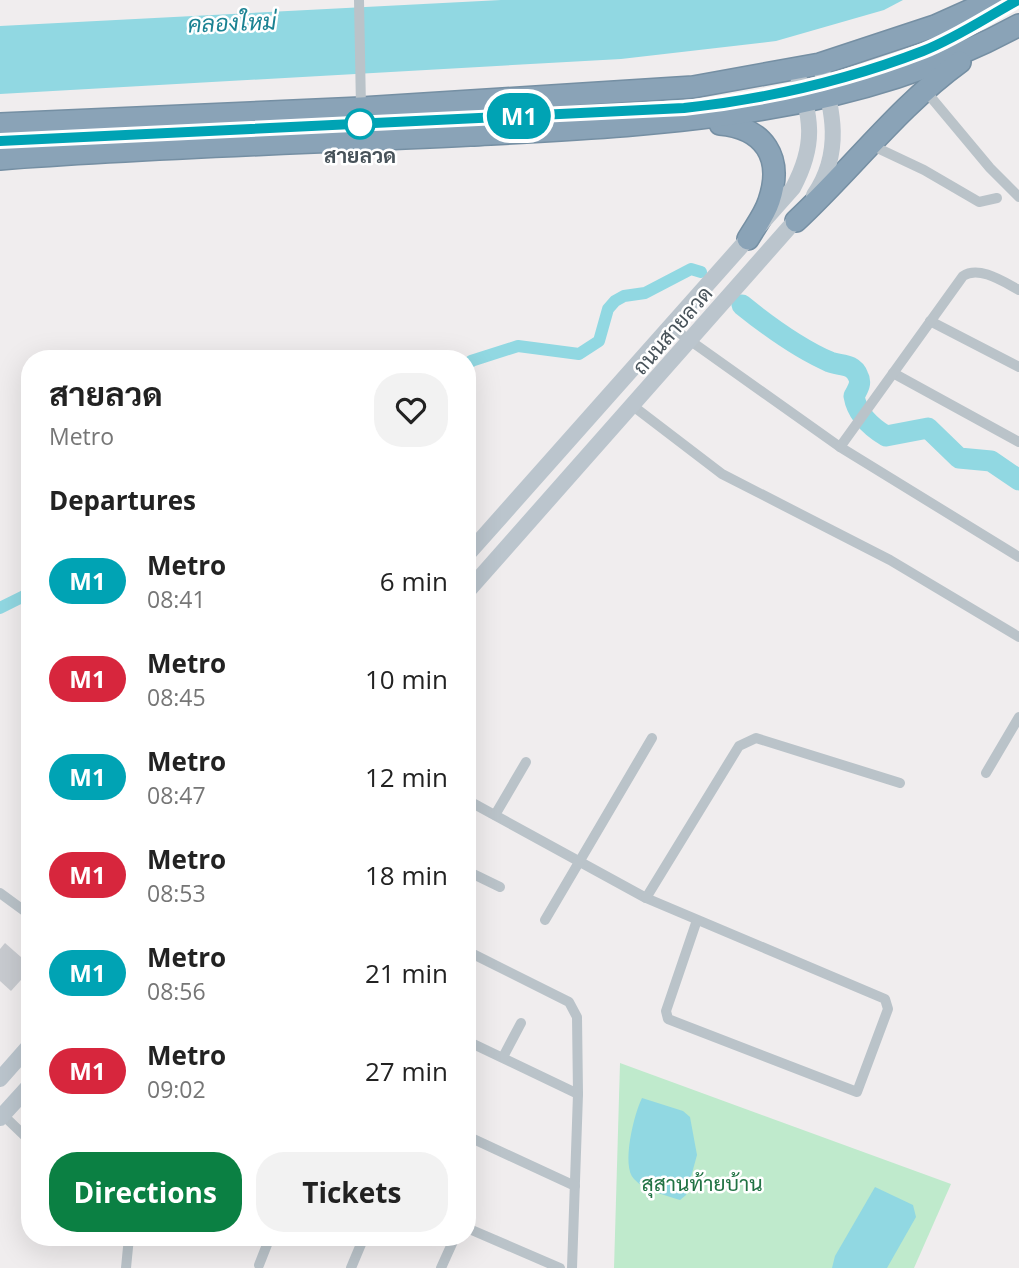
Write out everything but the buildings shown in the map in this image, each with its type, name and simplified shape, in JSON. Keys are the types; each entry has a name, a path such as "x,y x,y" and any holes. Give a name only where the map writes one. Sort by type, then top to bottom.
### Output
{"highway":[{"path":"0,124 361,108 693,88 820,64 923,30 993,0"},
{"path":"0,159 113,150 612,128 686,121 807,103 931,65 990,41 1019,25"},
{"path":"796,221 924,89 990,41"},
{"path":"686,121 746,128 768,148 774,183 769,203 748,239"}],"main road":[{"name":"ถนนสายลวด","path":"476,582 796,221 822,184 833,155 834,129 820,64"},
{"name":"ถนนสายลวด","path":"476,545 793,188 807,162 810,130 807,103 796,70"},
{"path":"0,1079 21,1055"},
{"path":"1,1117 21,1095"}],"street":[{"path":"359,0 361,108"},
{"path":"924,89 990,168 1019,197"},
{"path":"871,145 925,170 979,202 997,198"},
{"path":"840,447 930,321 970,271 979,271 1019,290"},
{"path":"930,321 1019,367"},
{"path":"671,327 840,447 1019,557"},
{"path":"893,373 1019,442"},
{"path":"633,405 722,474 890,560 1019,637"},
{"path":"986,773 1019,717"},
{"path":"545,920 652,738"},
{"path":"646,898 739,746 747,740 756,738 900,783"},
{"path":"495,815 526,762"},
{"path":"476,805 646,898 886,999 888,1009 857,1092 668,1019 666,1011 697,920"},
{"path":"476,875 500,887"},
{"path":"0,893 21,908"},
{"path":"476,956 569,1002 577,1017 578,1094 572,1268"},
{"path":"503,1057 521,1023"},
{"path":"476,1045 578,1094"},
{"path":"1,1117 21,1134"},
{"path":"476,1140 575,1186"},
{"path":"476,1232 560,1268"},
{"path":"125,1268 129,1246"},
{"path":"259,1265 266,1246"},
{"path":"351,1268 360,1246"},
{"path":"441,1268 451,1246"}],"green space":[{"name":"สุสานท้ายบ้าน","path":"620,1063 951,1184 914,1268 614,1268"}],"water":[{"name":"คลองใหม่","path":"501,0 903,0 884,10 776,41 621,59 0,94 0,26"},
{"path":"642,1098 683,1111 690,1117 697,1155 686,1195 680,1200 644,1187 630,1172 630,1140"},
{"path":"875,1187 913,1205 916,1217 887,1268 832,1268 835,1256"}],"waterway":[{"path":"476,359 518,346 579,354 599,341 608,309 615,301 624,296 645,293 691,269 701,272"},
{"path":"742,305 807,351 853,369 860,381 854,396 858,409 870,424 886,436 928,428 959,458 991,461 1019,480"},
{"path":"0,608 21,598"}],"railway":[{"path":"0,141 684,108 715,104 776,94 894,62 947,40 1018,0"}],"metro line":[{"name":"M1","path":"0,141 684,108 752,101 810,89 925,50 1018,0"}],"place":[{"name":"สายลวด","path":"360,124"}]}
